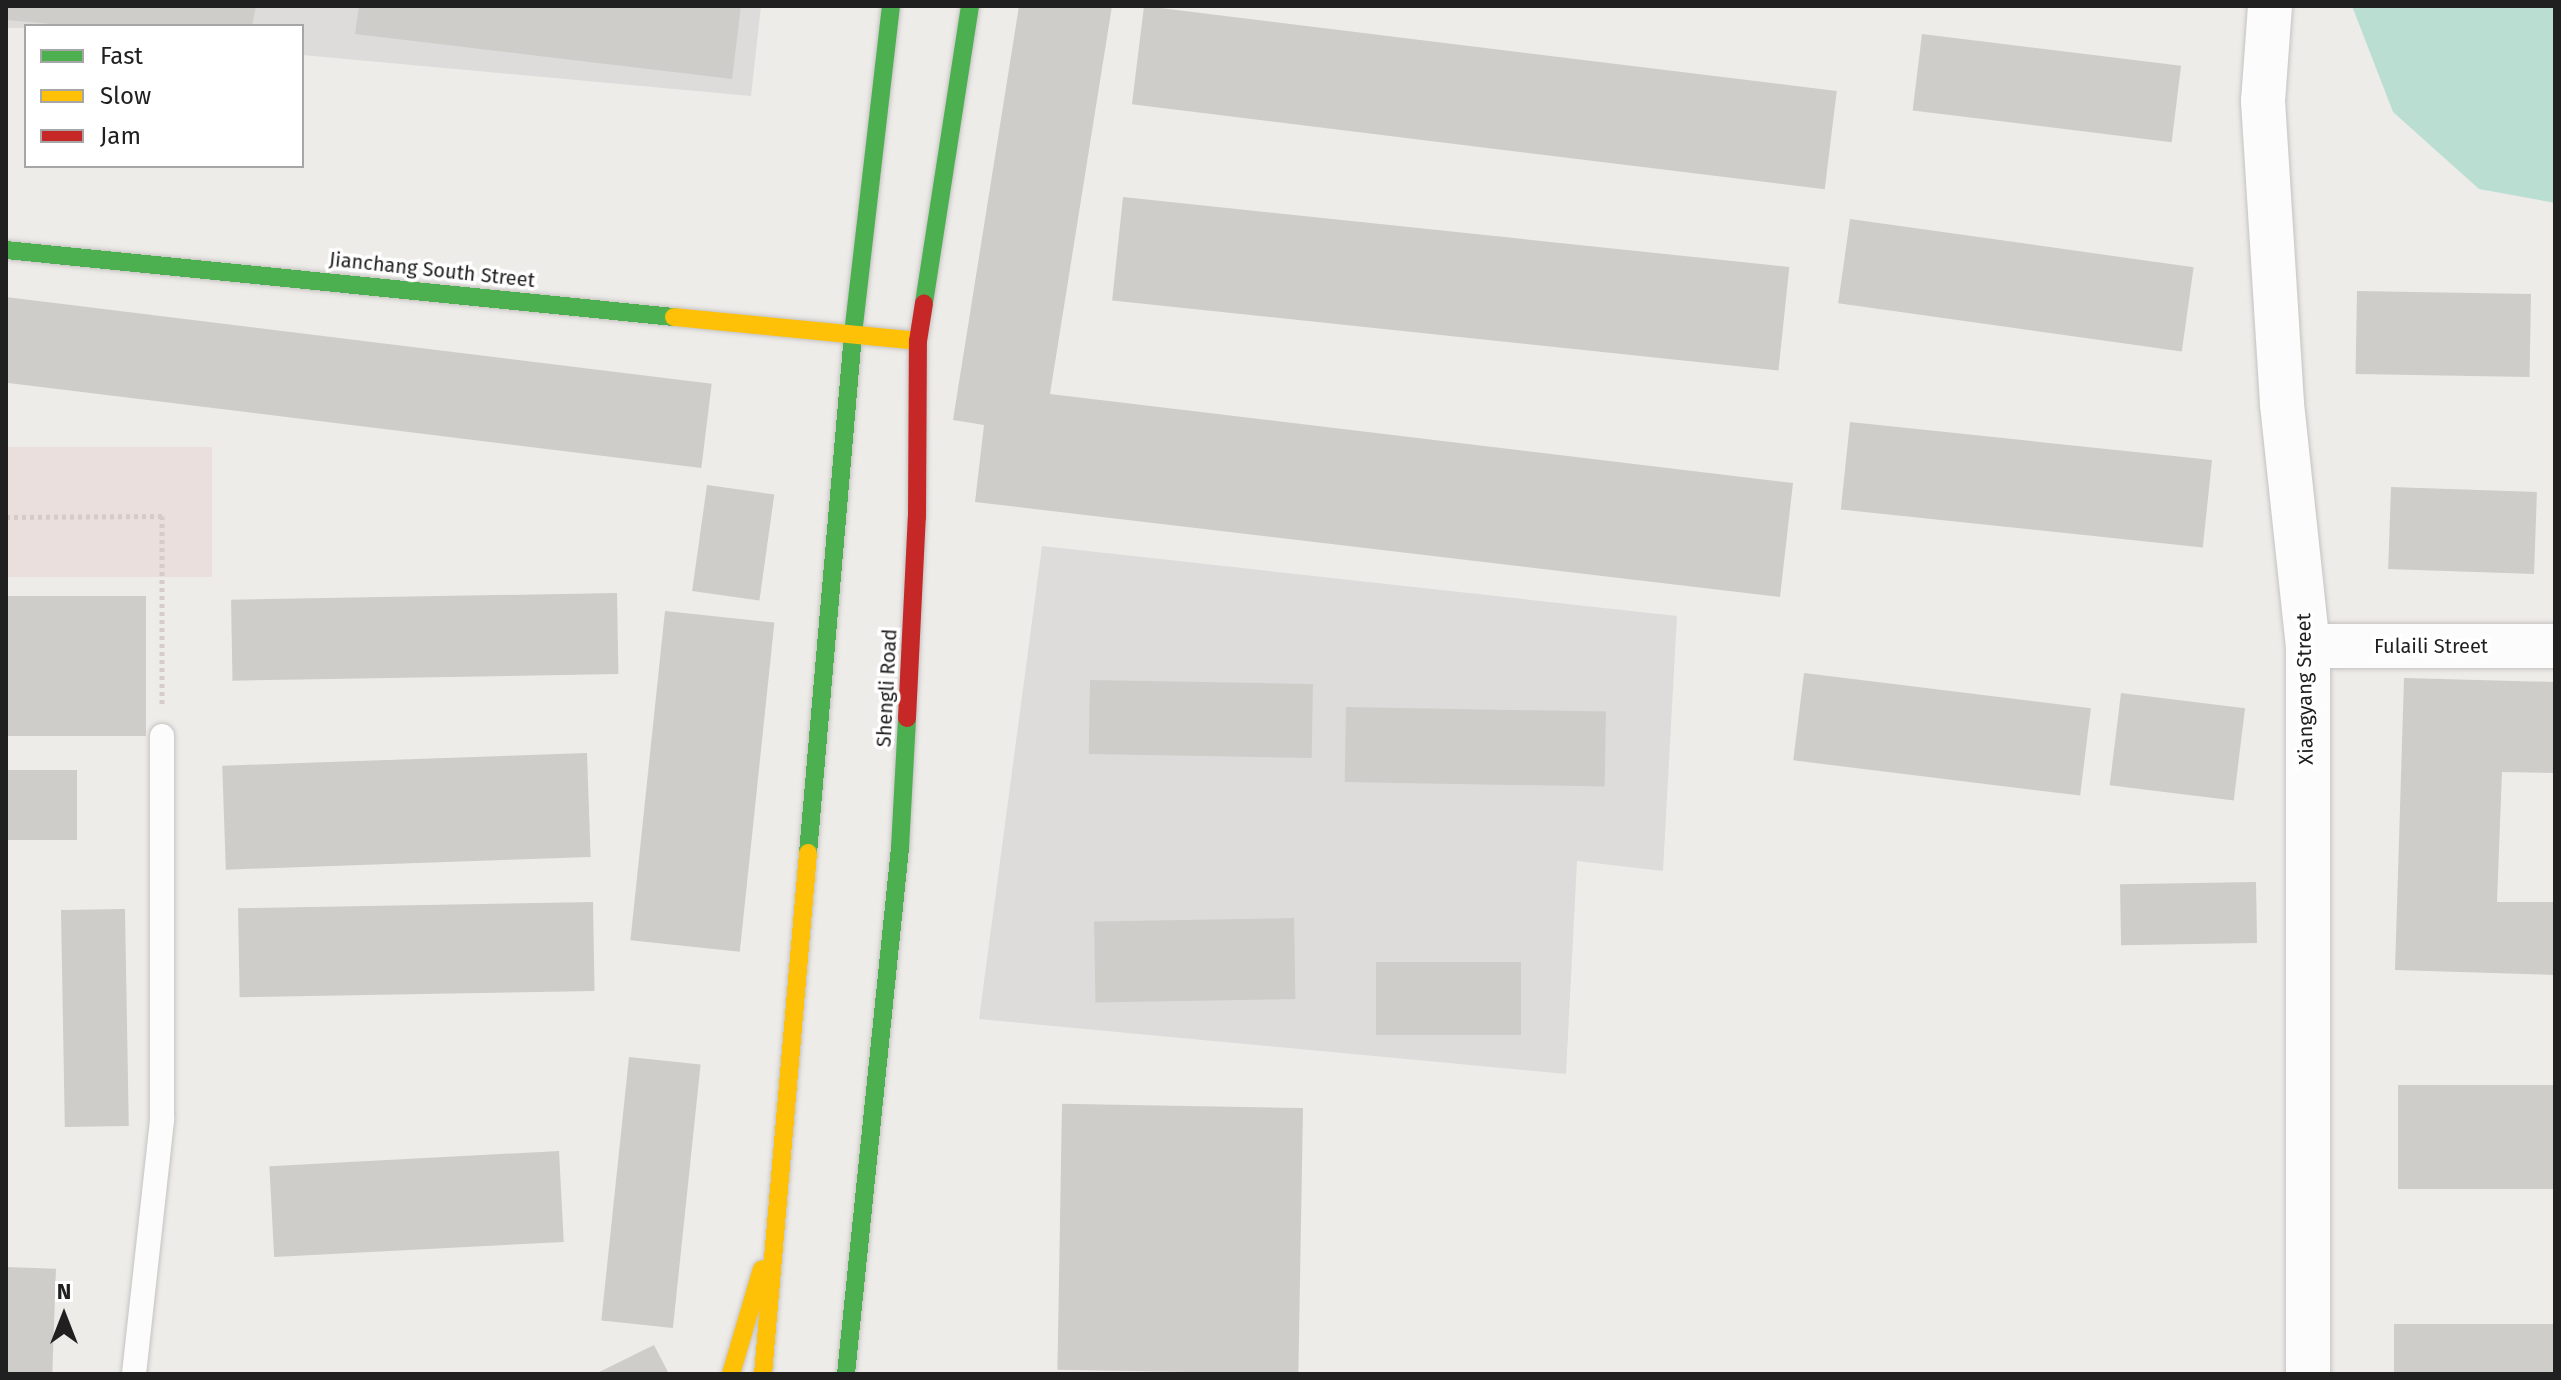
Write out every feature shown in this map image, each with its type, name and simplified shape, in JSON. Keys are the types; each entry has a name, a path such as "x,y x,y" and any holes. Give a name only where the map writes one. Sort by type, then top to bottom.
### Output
{"main road":[{"path":"763,1374 853,334 891,6"},
{"name":"Shengli Road","path":"847,1369 900,848 917,517 918,341 970,6"},
{"name":"Jianchang South Street","path":"6,250 918,341"},
{"path":"731,1374 777,1217"}],"street":[{"name":"Xiangyang Street","path":"2270,6 2263,101 2282,404 2308,646 2308,1374"},
{"name":"Fulaili Street","path":"2308,646 2555,646"}],"lane":[{"path":"134,1374 162,1120 162,736"}],"path":[{"path":"6,517 162,516 162,736"}],"shaded area":[{"path":"6,6 761,6 751,96 304,55 304,24 24,24 24,28 6,28"},
{"path":"6,447 212,447 212,577 6,577"},
{"path":"1042,546 1677,616 1663,871 1577,861 1566,1074 979,1019"}],"green space":[{"path":"2352,6 2555,6 2555,203 2479,189 2393,112"}],"building":[{"path":"6,6 256,6 252,24 51,24 6,20"},
{"path":"359,6 741,6 732,79 355,34"},
{"path":"1019,6 1112,6 1050,394 1793,483 1780,597 975,502 984,425 953,420"},
{"path":"1144,6 1837,91 1825,189 1132,104"},
{"path":"1922,34 2181,66 2172,142 1913,110"},
{"path":"1123,197 1789,267 1778,370 1112,300"},
{"path":"1850,219 2194,267 2182,351 1838,303"},
{"path":"2357,291 2531,294 2530,377 2356,374"},
{"path":"6,297 712,384 701,468 6,383"},
{"path":"1850,422 2212,460 2203,548 1841,510"},
{"path":"707,485 774,494 759,600 692,591"},
{"path":"2391,487 2537,492 2534,574 2388,569"},
{"path":"617,593 618,674 232,681 231,600"},
{"path":"6,596 146,596 146,736 6,736"},
{"path":"665,611 774,622 740,952 630,940"},
{"path":"1804,673 2091,708 2080,796 1793,760"},
{"path":"2404,678 2555,682 2555,773 2502,772 2497,902 2555,902 2555,975 2395,970"},
{"path":"1090,680 1313,684 1312,758 1089,754"},
{"path":"2121,693 2245,708 2234,801 2110,785"},
{"path":"1346,707 1606,712 1605,787 1345,782"},
{"path":"587,753 591,857 226,870 222,766"},
{"path":"6,770 77,770 77,840 6,840"},
{"path":"2256,882 2257,943 2121,945 2120,884"},
{"path":"593,902 595,991 240,997 238,908"},
{"path":"125,909 129,1126 65,1127 61,910"},
{"path":"1294,918 1295,999 1095,1002 1094,921"},
{"path":"1376,962 1521,962 1521,1035 1376,1035"},
{"path":"629,1057 701,1065 673,1328 601,1321"},
{"path":"2398,1085 2555,1085 2555,1189 2398,1189"},
{"path":"1062,1104 1303,1108 1298,1374 1057,1370"},
{"path":"559,1151 564,1242 274,1257 269,1166"},
{"path":"6,1267 56,1269 52,1374 6,1374"},
{"path":"2394,1324 2555,1324 2555,1374 2394,1374"},
{"path":"654,1345 669,1374 595,1374"}],"traffic: fast":[{"path":"808,853 853,334 891,6"},
{"path":"924,303 970,6"},
{"path":"6,250 674,317"},
{"path":"846,1374 900,848 907,718"}],"traffic: slow":[{"path":"674,317 918,341"},
{"path":"763,1374 808,853"},
{"path":"731,1374 762,1269"}],"traffic: jam":[{"path":"907,718 917,517 918,341 924,303"}]}
